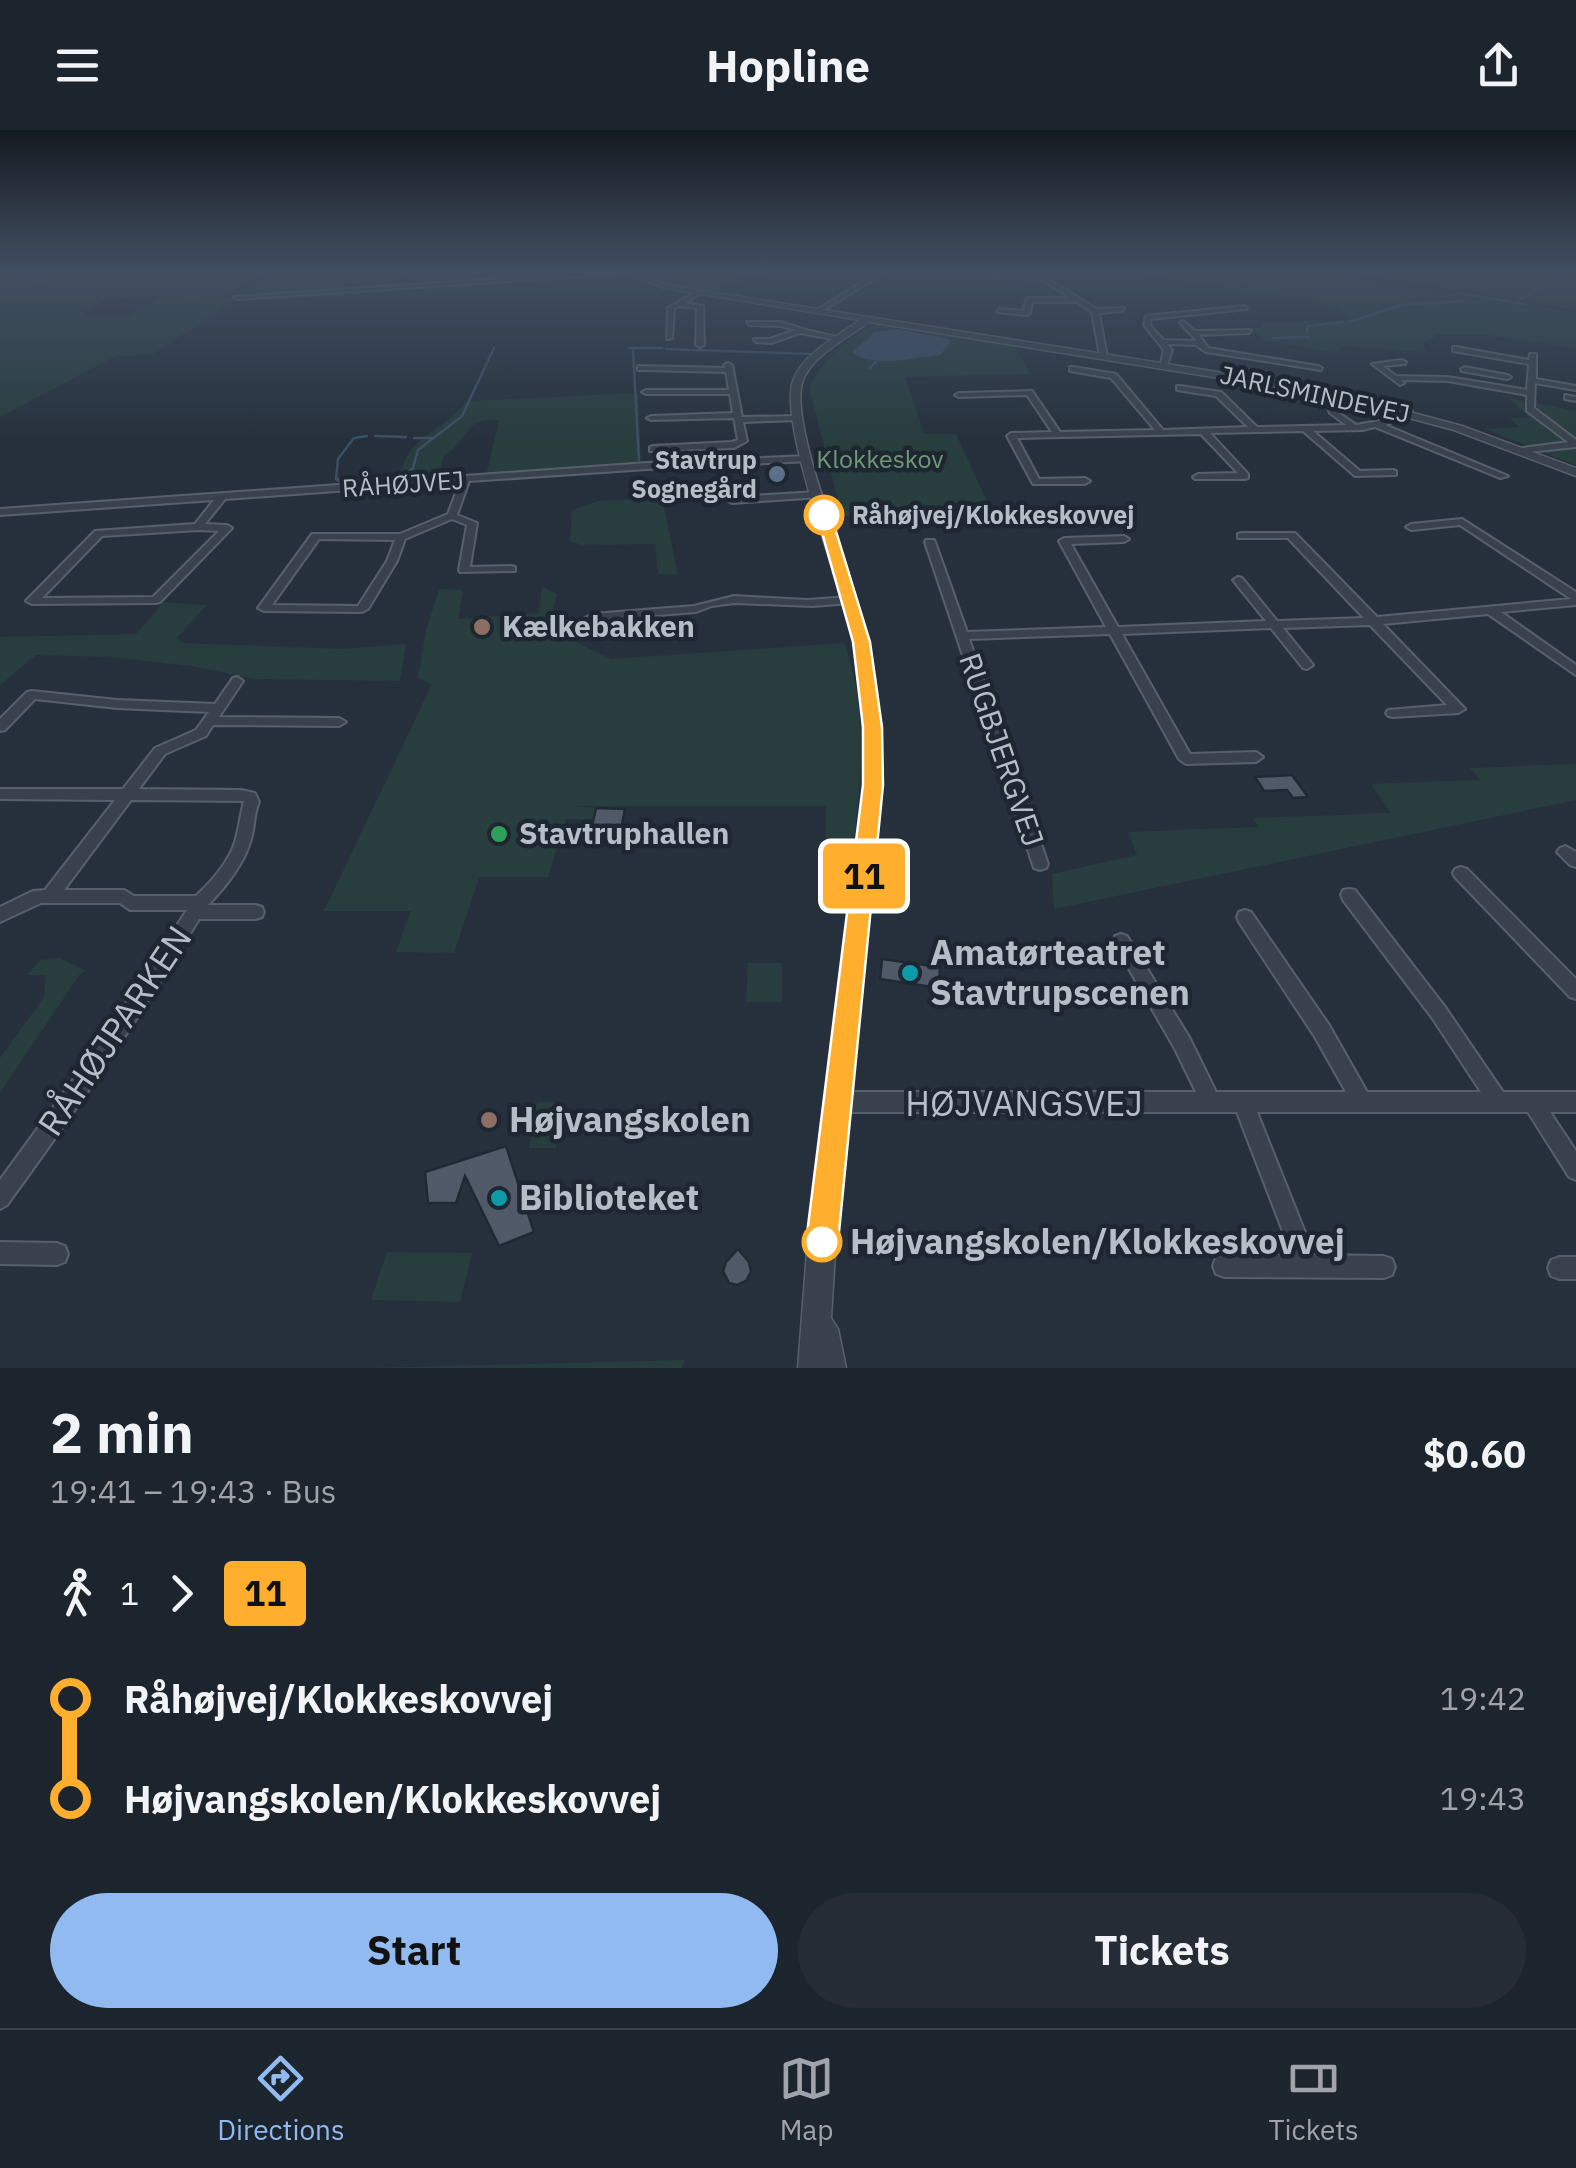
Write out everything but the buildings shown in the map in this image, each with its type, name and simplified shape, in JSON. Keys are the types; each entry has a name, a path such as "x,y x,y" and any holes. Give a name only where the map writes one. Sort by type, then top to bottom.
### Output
{"street":[{"path":"668,338 669,327"},
{"path":"700,327 700,345"},
{"path":"795,327 803,332"},
{"path":"813,1368 822,1238 873,785 869,687 850,600 807,459 794,390 811,360 855,327"},
{"name":"JARLSMINDEVEJ","path":"925,327 1320,392 1409,413 1576,472"},
{"path":"1098,327 1104,355"},
{"path":"1148,327 1168,354 1163,365"},
{"path":"1161,342 1203,342 1188,327"},
{"path":"1194,333 1250,331"},
{"path":"756,340 770,342 803,332 838,338"},
{"path":"1198,342 1206,350 1318,368"},
{"path":"1496,356 1497,342"},
{"path":"1462,349 1533,359 1532,412 1576,444"},
{"path":"1402,362 1375,359 1397,381 1476,383 1530,393"},
{"path":"641,368 729,367 742,441 652,449"},
{"path":"1073,369 1113,376 1161,432"},
{"path":"1465,370 1508,376"},
{"path":"1476,383 1477,372"},
{"path":"1532,380 1576,388"},
{"path":"1180,388 1218,394 1256,430"},
{"path":"646,392 734,392"},
{"path":"959,395 1029,393 1058,436"},
{"path":"1333,411 1354,427"},
{"path":"1085,481 1036,482 1011,436 1354,427 1377,425 1409,413"},
{"path":"651,418 797,418"},
{"path":"1377,425 1503,476"},
{"path":"1306,428 1358,474 1394,473"},
{"path":"1198,477 1245,476 1204,431"},
{"path":"1523,451 1576,444"},
{"name":"RÅHØJVEJ","path":"0,512 807,459"},
{"path":"452,516 465,480"},
{"path":"732,500 818,495"},
{"path":"198,527 227,528 156,600 32,600 99,533 198,527 222,496"},
{"path":"401,538 392,562 362,610 264,608 316,536 401,538 452,516 472,523 464,570 511,569"},
{"name":"RUGBJERGVEJ","path":"1411,527 1462,522 1576,599"},
{"path":"1242,536 1291,534 1458,710 1393,713"},
{"path":"1124,539 1064,541 1186,759 1256,757"},
{"name":"RUGBJERGVEJ","path":"930,542 1040,864"},
{"path":"1238,580 1307,665"},
{"path":"580,624 594,617 696,609 710,602 778,598 802,603 850,600"},
{"name":"RUGBJERGVEJ","path":"962,636 1375,621 1493,612 1576,599"},
{"path":"1493,612 1576,670"},
{"path":"49,897 160,751 201,733 238,682"},
{"path":"0,726 32,695 339,722"},
{"name":"RÅHØJPARKEN","path":"0,794 241,795 252,799 244,817 245,836 210,896 197,907 96,1065 0,1198"},
{"path":"1461,872 1576,991"},
{"path":"1349,894 1439,1013 1499,1103"},
{"name":"RÅHØJPARKEN","path":"0,914 39,896 124,896 130,903 256,912"},
{"path":"1244,916 1322,1031 1362,1103"},
{"path":"1121,941 1182,1043 1211,1103"},
{"name":"HØJVANGSVEJ","path":"838,1102 1576,1102"},
{"path":"1244,1102 1307,1266"},
{"path":"1533,1102 1576,1170"},
{"path":"0,1253 57,1254"},
{"path":"1224,1266 1384,1267"},
{"path":"819,1314 831,1368"}],"green space":[{"path":"0,327 194,327 152,355 116,356 0,417"},
{"name":"Klokkeskov","path":"872,327 897,327 1013,343 1030,374 905,377 924,434 956,434 992,512 842,516 809,387 821,368 858,334"},
{"path":"1576,327 1576,349 1481,334 1435,334 1423,342 1427,352 1341,346 1338,353 1263,340 1251,328"},
{"path":"638,393 641,462 486,476 499,420 487,420 472,426 444,455 438,477 398,478 419,442 467,401"},
{"path":"1509,398 1576,411 1576,465 1484,429 1519,427 1510,418 1530,418"},
{"path":"662,497 678,575 658,574 655,544 582,545 570,541 572,510 599,501"},
{"path":"542,587 557,594 553,609 537,623 611,659 844,643 853,672 860,733 859,795 849,888 826,888 826,806 574,806 596,808 593,820 566,819 548,877 479,877 454,953 396,952 411,911 324,911 432,684 418,678 426,631 439,589 463,590 458,619 539,613"},
{"path":"164,602 207,605 177,638 182,643 343,649 406,644 400,681 255,679 192,666 110,657 36,655 0,685 0,637 136,634"},
{"path":"1576,764 1576,800 1054,909 1052,874 1137,855 1128,832 1258,827 1254,818 1391,813 1371,784 1480,780 1470,768"},
{"path":"60,958 86,971 80,974 0,1093 0,1058 44,997 46,975 27,975 40,960"},
{"path":"748,963 782,963 782,1002 746,1002"},
{"path":"537,1102 562,1102 556,1148 529,1148"},
{"path":"387,1252 472,1253 460,1302 371,1300"},
{"path":"684,1360 682,1368 366,1368"}],"water":[{"path":"897,329 949,339 950,343 940,355 907,360 870,360 852,352 875,332"}],"waterway":[{"path":"1307,331 1308,327"},
{"path":"1273,338 1308,337"},
{"path":"404,476 413,468 418,450 462,416 494,348"},
{"path":"629,348 662,348"},
{"path":"633,349 639,460"},
{"path":"666,349 811,354"},
{"path":"870,368 878,359"},
{"path":"367,436 354,438 338,459 336,479 384,479"},
{"path":"375,436 406,437"},
{"path":"414,438 431,438"},
{"path":"338,480 369,480"}],"bus line":[{"name":"11","path":"822,1242 873,785 873,727 861,642 824,515"}],"place":[{"name":"Stavtrup Sognegård","path":"777,474"},
{"name":"Råhøjvej/Klokkeskovvej","path":"824,515"},
{"name":"Kælkebakken","path":"482,627"},
{"name":"Stavtruphallen","path":"499,834"},
{"name":"Amatørteatret Stavtrupscenen","path":"910,973"},
{"name":"Højvangskolen","path":"489,1120"},
{"name":"Biblioteket","path":"499,1198"},
{"name":"Højvangskolen/Klokkeskovvej","path":"822,1242"}]}
